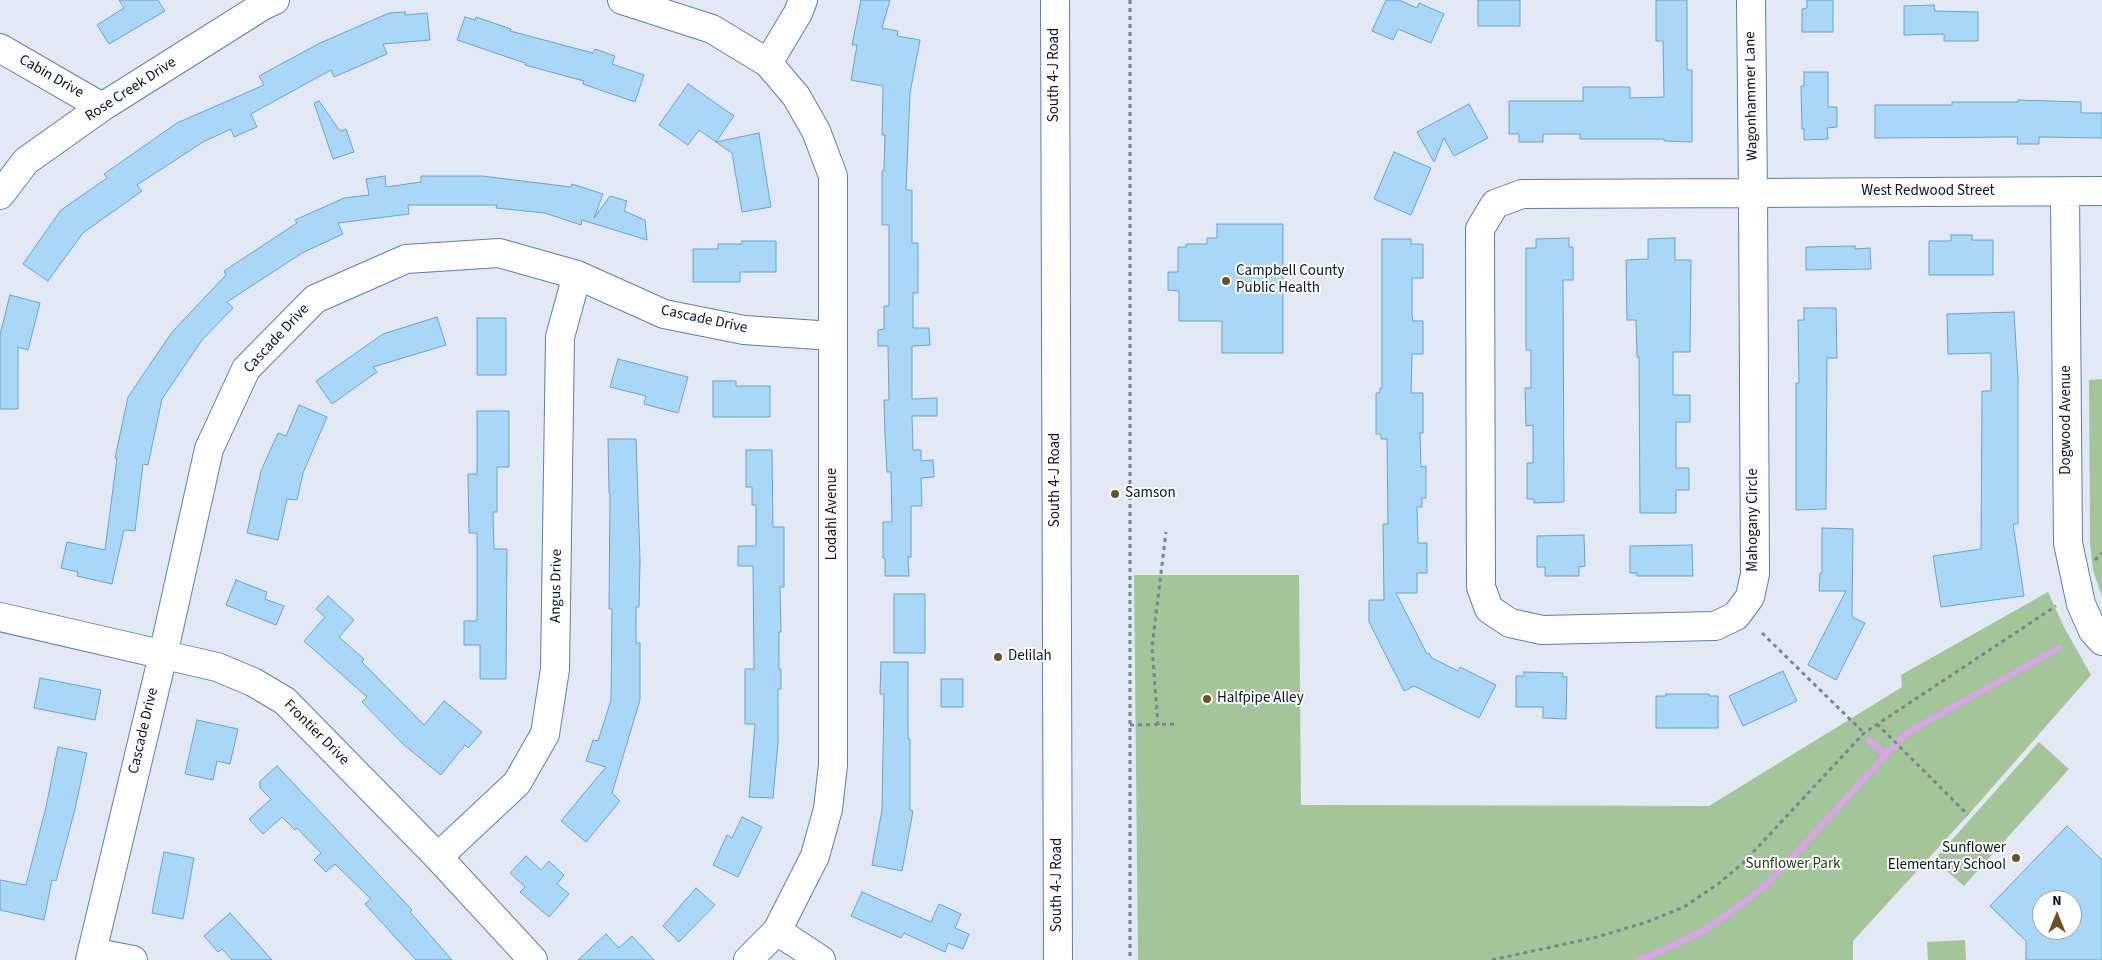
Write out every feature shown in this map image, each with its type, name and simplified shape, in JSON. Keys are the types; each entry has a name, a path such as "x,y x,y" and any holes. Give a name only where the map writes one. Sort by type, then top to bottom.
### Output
{"street":[{"name":"Rose Creek Drive","path":"0,195 26,161 102,107 264,5 275,0"},
{"path":"622,0 712,29 768,63 798,13 803,0"},
{"name":"South 4-J Road","path":"1055,0 1058,960"},
{"name":"Wagonhammer Lane","path":"1751,0 1753,193"},
{"name":"Cabin Drive","path":"0,48 102,107"},
{"name":"Lodahl Avenue","path":"748,960 778,931 815,856 828,809 833,765 833,176 816,131 796,96 768,63"},
{"name":"West Redwood Street","path":"1753,193 2102,191"},
{"name":"Dogwood Avenue","path":"2065,192 2068,543 2081,604 2093,631 2102,641"},
{"name":"Mahogany Circle","path":"1753,193 1755,574 1750,597 1736,616 1715,626 1542,630 1510,624 1490,609 1481,587 1480,229 1494,204 1522,194 1753,193"},
{"name":"Cascade Drive","path":"91,956 163,655 209,449 246,369 315,298 406,259 499,253 577,275 664,314 744,330 833,336"},
{"name":"Angus Drive","path":"438,857 517,783 545,734 555,669 560,337 577,275"},
{"name":"Frontier Drive","path":"0,617 216,667 252,682 285,701 438,857 533,960"},
{"path":"778,931 797,946 821,960"},
{"path":"91,956 133,960"}],"path":[{"path":"1130,0 1130,960"},
{"path":"1158,725 1152,647 1166,532"},
{"path":"1492,960 1597,937 1646,922 1684,907 1743,864 1864,733 2056,605"},
{"path":"1762,633 1864,733"},
{"path":"1130,725 1178,724"},
{"path":"1878,724 1968,815"}],"green space":[{"path":"2102,379 2102,597 2093,570 2090,543 2089,380"},
{"name":"Sunflower Park","path":"1134,575 1299,575 1301,805 1709,806 1902,687 1901,675 2048,592 2064,627 2091,675 1968,815 1853,941 1853,960 1138,960"},
{"path":"2039,742 2069,769 1964,886 1934,860"},
{"path":"1965,940 1966,960 1928,960 1927,942"}],"building":[{"path":"119,0 158,0 165,11 109,44 97,25 124,8"},
{"path":"861,0 890,0 882,28 898,31 897,36 920,40 910,93 906,190 912,190 912,243 918,243 918,293 913,293 913,328 929,328 930,345 912,346 912,399 937,398 937,416 912,416 913,450 921,450 921,461 933,460 934,477 921,478 922,506 911,506 911,557 908,557 909,576 885,576 885,558 883,558 883,522 892,522 891,472 887,472 884,400 889,400 888,346 878,346 878,330 884,329 884,306 889,306 889,225 882,225 882,171 884,171 885,135 882,135 883,86 851,80 857,45 852,45"},
{"path":"1386,0 1399,0 1417,8 1419,3 1444,14 1431,43 1398,29 1393,40 1372,31"},
{"path":"1478,0 1520,0 1520,26 1478,26"},
{"path":"1656,0 1687,0 1687,70 1692,70 1692,142 1664,141 1664,139 1580,139 1580,134 1543,134 1543,142 1519,142 1519,134 1509,134 1509,101 1583,101 1583,87 1630,87 1630,98 1664,97 1663,41 1656,41"},
{"path":"1807,0 1833,0 1833,32 1802,32 1802,9 1807,8"},
{"path":"1934,5 1935,11 1978,12 1978,41 1944,41 1944,34 1904,35 1904,6"},
{"path":"405,12 405,15 427,13 430,40 383,44 387,54 334,77 331,70 251,114 257,127 234,137 231,129 203,142 137,185 142,191 83,233 48,281 23,264 61,210 107,178 104,174 177,123 264,85 259,76 320,43 389,13"},
{"path":"465,17 475,20 476,17 511,29 510,31 593,53 595,49 615,56 612,64 644,75 635,102 583,84 584,81 525,65 525,63 457,40"},
{"path":"1804,72 1828,72 1828,107 1837,107 1837,127 1827,128 1828,139 1804,140 1801,86 1804,86"},
{"path":"688,84 734,116 716,142 699,130 688,145 659,125"},
{"path":"2018,100 2081,102 2081,113 2102,113 2102,138 2039,137 2039,144 2017,144 2018,137 1875,138 1875,105 1952,105 1952,102 2018,102"},
{"path":"319,101 340,131 346,129 354,152 333,159 314,103"},
{"path":"1469,104 1488,138 1454,156 1444,138 1434,162 1417,132"},
{"path":"759,133 771,207 742,212 732,153 716,142"},
{"path":"1394,152 1431,168 1411,215 1374,199"},
{"path":"385,176 386,187 421,182 421,176 482,176 571,187 572,184 603,194 594,218 610,196 627,201 624,211 645,220 647,240 582,220 581,225 545,213 496,208 497,205 408,205 409,214 338,223 343,234 302,253 227,302 233,308 202,340 162,399 148,465 143,464 135,531 124,530 112,584 77,576 78,572 61,568 67,542 105,550 117,458 115,458 128,397 172,332 226,275 224,271 297,223 295,220 344,198 369,195 366,179"},
{"name":"Campbell County Public Health","path":"1217,224 1283,224 1283,353 1222,353 1222,321 1179,321 1179,291 1168,290 1168,272 1178,272 1178,247 1186,247 1186,244 1207,244 1207,238 1217,238"},
{"path":"1951,235 1972,235 1972,240 1993,240 1993,275 1929,275 1929,241 1951,241"},
{"path":"1569,238 1569,247 1573,247 1573,280 1563,280 1564,502 1534,503 1534,499 1527,499 1527,463 1533,463 1533,425 1526,426 1525,388 1531,388 1531,350 1526,350 1526,248 1536,248 1536,239"},
{"path":"1675,238 1675,260 1691,260 1690,352 1673,352 1673,395 1690,395 1690,422 1676,422 1676,468 1689,468 1689,490 1676,490 1676,513 1640,513 1639,357 1637,357 1636,320 1627,320 1626,260 1648,259 1648,239"},
{"path":"1382,239 1411,239 1411,244 1423,244 1423,278 1412,278 1412,314 1413,321 1423,321 1423,354 1412,354 1411,393 1423,393 1423,433 1420,433 1421,467 1426,466 1426,498 1422,498 1422,507 1417,507 1418,543 1427,543 1427,573 1417,573 1417,593 1396,593 1427,654 1429,653 1432,658 1458,671 1460,667 1496,685 1479,718 1414,686 1404,691 1369,622 1369,600 1384,600 1383,524 1388,524 1387,439 1381,439 1381,434 1376,434 1376,393 1380,393 1380,388 1382,388"},
{"path":"742,241 776,241 776,272 740,272 740,282 693,282 693,249 718,249 718,244 742,244"},
{"path":"1855,246 1855,249 1870,248 1871,269 1806,270 1806,247"},
{"path":"10,295 40,303 28,350 18,347 18,409 0,409 0,335"},
{"path":"1804,308 1836,308 1837,358 1827,358 1826,509 1796,510 1796,383 1799,383 1798,320 1804,320"},
{"path":"2014,312 2018,379 2018,524 2013,524 2024,596 1941,607 1933,556 1981,549 1982,391 1991,391 1991,353 1948,354 1947,314"},
{"path":"437,317 446,345 373,367 377,372 332,404 316,381 383,334"},
{"path":"477,318 506,318 506,375 477,375"},
{"path":"618,359 688,377 678,413 644,404 646,396 610,387"},
{"path":"713,381 736,381 736,386 770,386 770,417 713,417"},
{"path":"299,405 327,417 303,473 297,500 287,499 278,540 247,533 261,471 278,433 286,436"},
{"path":"477,411 509,411 509,467 497,467 497,512 493,512 494,549 507,549 506,679 480,679 480,645 464,645 464,621 477,621 477,533 469,533 468,474 477,474"},
{"path":"608,439 636,439 640,560 639,607 636,607 636,643 640,643 640,700 612,793 620,801 586,842 561,821 606,767 586,761 593,740 598,741 611,700 612,609 609,609 610,493"},
{"path":"746,450 772,450 773,527 784,527 784,587 780,587 781,632 779,632 781,689 778,689 778,742 773,798 749,797 755,724 745,724 745,669 754,669 753,566 738,566 738,546 756,546 756,505 752,505 752,487 746,487"},
{"path":"1822,528 1853,529 1852,617 1865,623 1836,680 1808,665 1846,591 1819,591 1820,573 1822,573"},
{"path":"1584,535 1585,566 1579,567 1579,576 1545,576 1545,567 1537,567 1537,536"},
{"path":"1692,545 1693,576 1637,576 1637,573 1630,573 1630,546"},
{"path":"236,580 267,592 265,599 284,606 276,625 226,605"},
{"path":"894,594 925,594 925,653 894,653"},
{"path":"328,596 354,620 339,637 364,659 362,662 424,725 444,701 482,732 468,748 465,745 441,775 404,745 362,702 367,697 304,641 325,617 316,609"},
{"path":"881,662 908,662 910,810 913,811 902,871 872,865 882,810 884,694 880,694"},
{"path":"1783,671 1797,701 1743,726 1729,696"},
{"path":"1524,672 1563,673 1563,677 1567,677 1566,719 1543,718 1543,707 1516,707 1516,676 1524,676"},
{"path":"40,678 101,690 95,720 34,708"},
{"path":"941,679 963,679 963,707 941,707"},
{"path":"1666,694 1709,694 1709,696 1718,696 1718,728 1656,728 1656,696 1666,696"},
{"path":"197,720 238,729 230,764 217,761 213,780 185,774"},
{"path":"58,747 87,753 75,809 56,881 52,880 44,920 0,910 0,880 26,885 46,807"},
{"path":"277,766 412,910 410,912 452,960 416,960 365,904 371,899 335,864 326,872 314,860 321,853 297,828 295,830 282,817 263,834 249,819 271,799 260,788 260,781"},
{"path":"742,817 762,827 738,877 713,865 727,835 732,838"},
{"path":"2067,826 2102,860 2102,960 2026,960 2026,941 1990,906"},
{"path":"164,852 194,858 183,919 152,913"},
{"path":"526,856 541,870 549,861 564,875 557,884 569,894 549,917 520,892 525,887 510,873"},
{"path":"696,888 715,905 679,942 663,926"},
{"path":"862,892 931,922 939,904 961,914 955,928 969,934 963,949 948,943 945,952 904,933 901,938 851,916"},
{"path":"230,913 272,960 232,960 222,949 218,952 204,936"},
{"path":"606,934 619,948 632,936 654,960 578,960"}],"waterway":[{"path":"1638,960 1705,930 1755,894 1778,873 1901,738 1913,729 2059,648"},
{"path":"1869,740 1884,754"}],"place":[{"name":"Campbell County Public Health","path":"1226,281"},
{"name":"Samson","path":"1115,494"},
{"name":"Delilah","path":"998,657"},
{"name":"Halfpipe Alley","path":"1207,699"},
{"name":"Sunflower Elementary School","path":"2016,858"}]}
